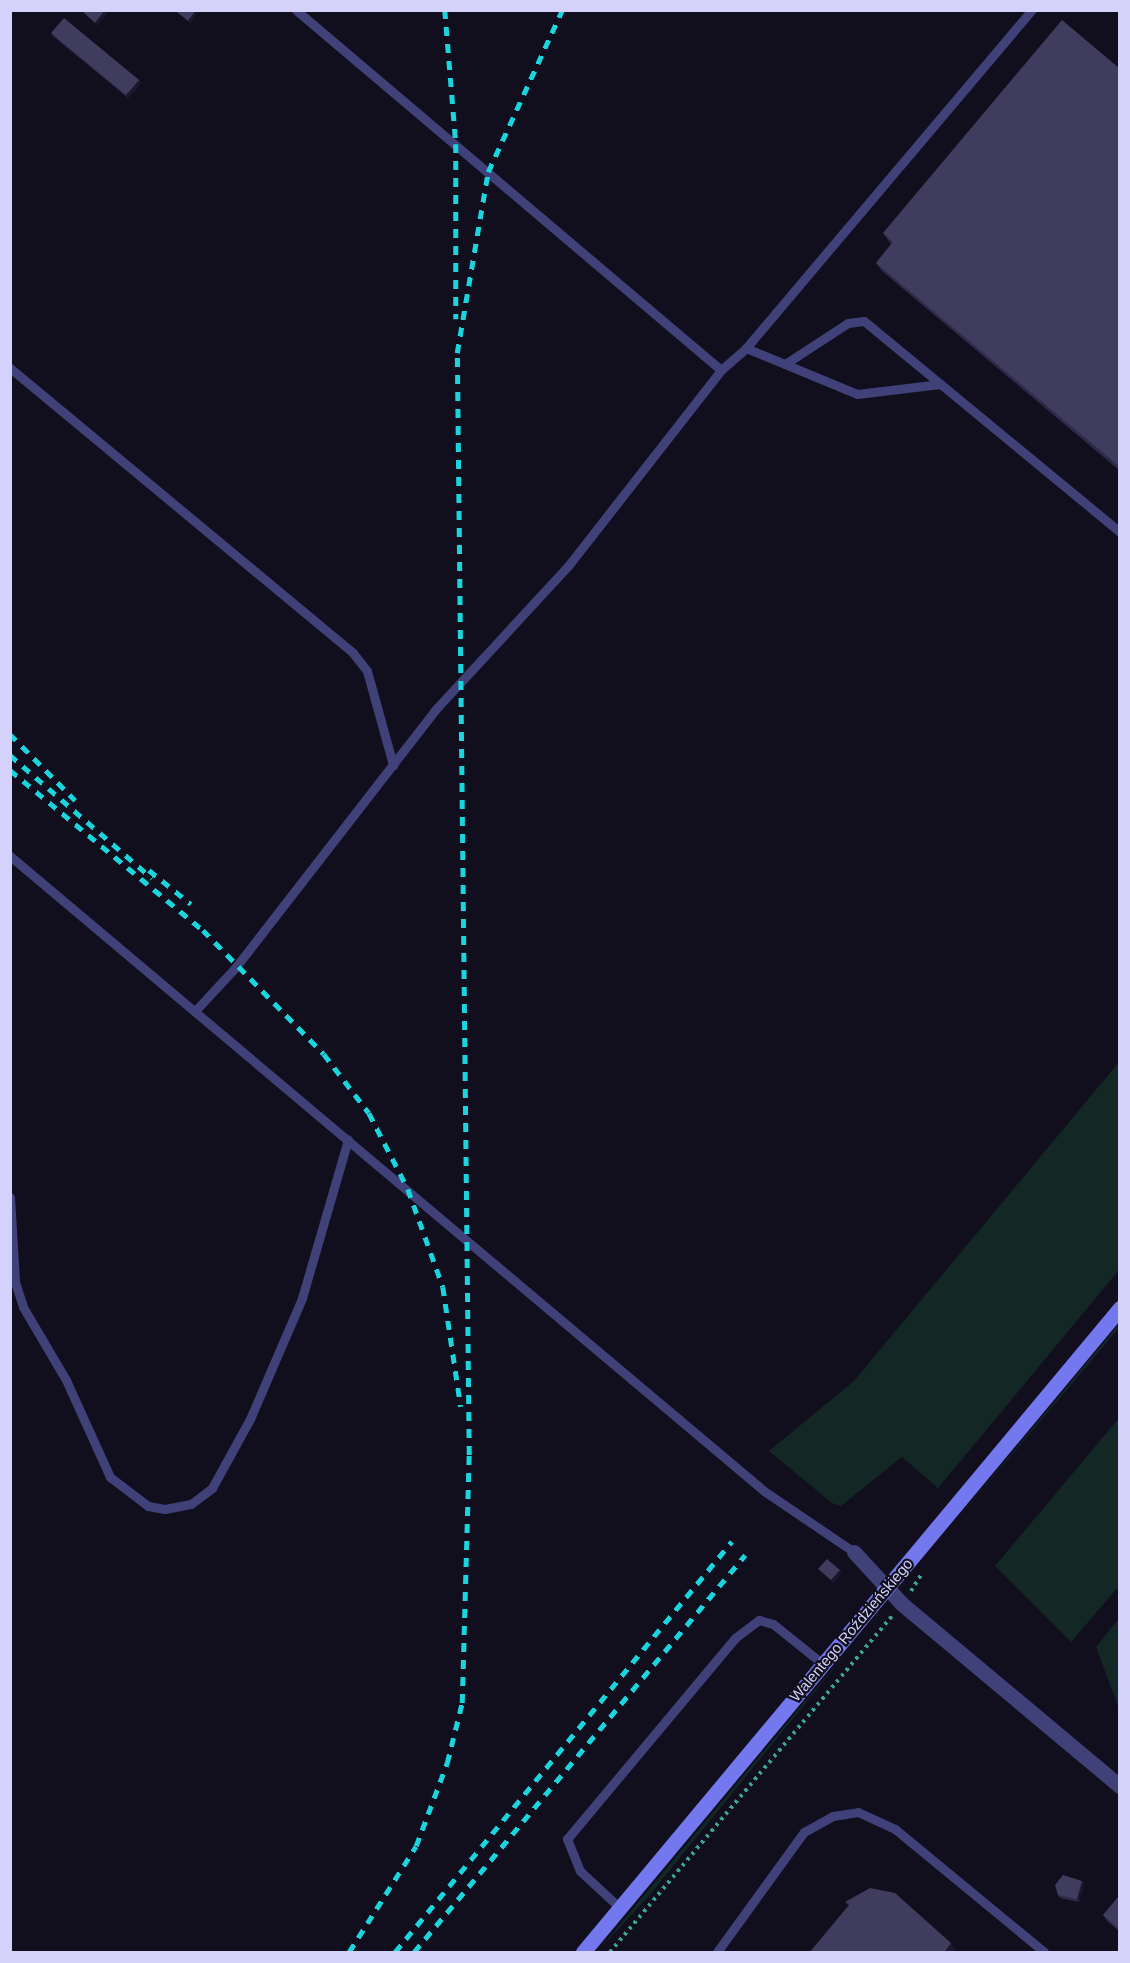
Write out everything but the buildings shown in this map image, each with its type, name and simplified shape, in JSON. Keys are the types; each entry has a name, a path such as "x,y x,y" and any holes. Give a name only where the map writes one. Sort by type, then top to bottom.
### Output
{"street":[{"name":"Walentego Roździeńskiego","path":"583,1953 1119,1308"},
{"path":"854,1552 887,1586 1119,1786"}],"lane":[{"path":"296,10 721,370"},
{"path":"195,1011 235,968 435,710 568,566 721,370 746,348 1032,10"},
{"path":"785,364 848,323 864,321 1119,532"},
{"path":"746,348 857,394 940,384"},
{"path":"10,368 353,653 367,671 393,765"},
{"path":"10,856 764,1491 854,1552"},
{"path":"10,1197 15,1282 23,1307 66,1380 110,1477 148,1506 165,1509 191,1504 212,1488 250,1419 302,1298 348,1140"},
{"path":"620,1908 580,1871 567,1839 735,1638 759,1620 773,1624 823,1664"},
{"path":"717,1953 804,1832 833,1816 858,1812 895,1829 1044,1953"}],"path":[{"path":"609,1953 888,1623"}],"green space":[{"path":"1119,1062 1119,1270 938,1488 902,1457 841,1506 832,1503 769,1451 854,1381"},
{"path":"1119,1324 1119,1328 950,1528"},
{"path":"1119,1418 1119,1586 1071,1642 995,1566"},
{"path":"1119,1618 1119,1709 1096,1647"},
{"path":"852,1646 648,1897 597,1952 792,1717"}],"railway":[{"path":"445,10 456,144 456,319"},
{"path":"349,1952 416,1846 447,1763 462,1703 469,1455 457,353 488,172 562,10"},
{"path":"10,734 75,800"},
{"path":"10,755 152,878"},
{"path":"10,770 203,930 324,1054 369,1113 408,1189 443,1287 461,1407"},
{"path":"149,870 191,904"},
{"path":"395,1952 732,1541"},
{"path":"414,1952 745,1555"}]}
